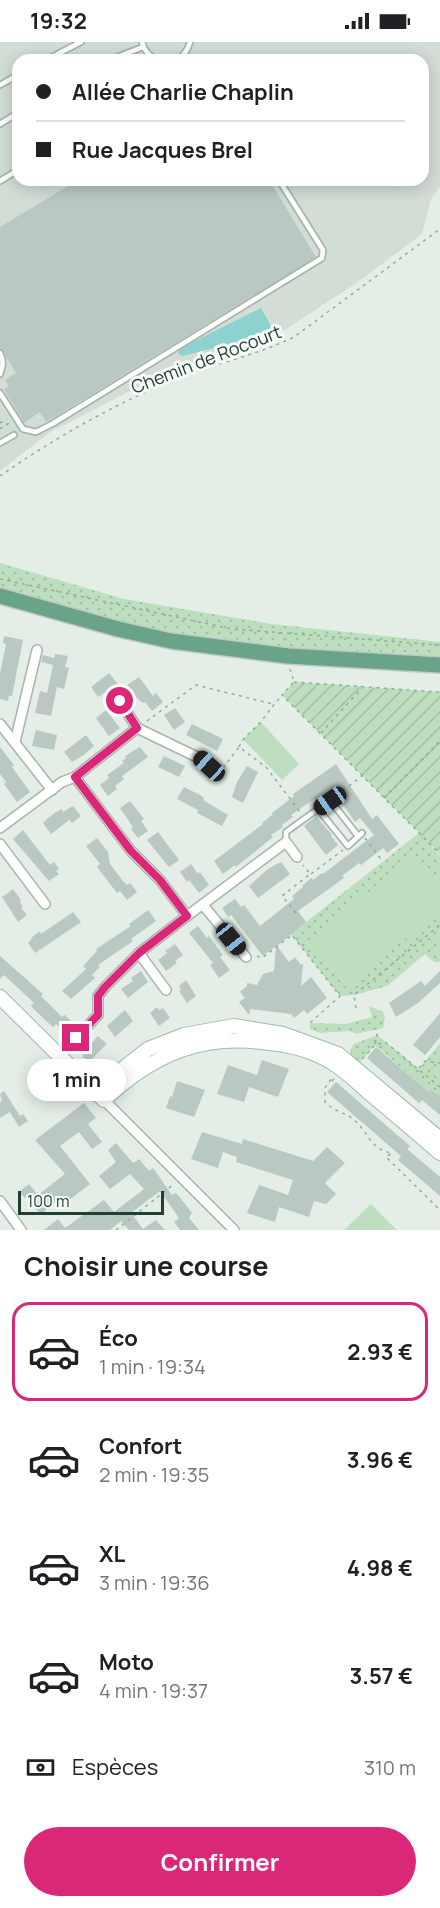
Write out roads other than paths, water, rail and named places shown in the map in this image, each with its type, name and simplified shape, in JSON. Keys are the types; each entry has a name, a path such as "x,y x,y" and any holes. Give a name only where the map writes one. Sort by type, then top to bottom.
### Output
{"main road":[{"path":"0,596 118,629 171,641 288,656 440,665"}],"street":[{"path":"15,742 37,650"},
{"path":"120,701 137,728 199,758 218,775"},
{"path":"0,724 52,789"},
{"path":"0,828 62,782 75,777 137,728"},
{"path":"75,777 131,851 160,880 187,916"},
{"path":"60,1056 98,1015 98,996 139,953 286,843 297,857"},
{"path":"0,844 45,904"},
{"path":"203,905 246,957"},
{"path":"139,953 166,990"},
{"path":"0,997 234,1230"},
{"path":"101,1097 111,1078 148,1049 184,1035 234,1026 283,1034 338,1054 440,1139"},
{"path":"101,1097 166,1055 185,1048 219,1040 283,1044 332,1062 440,1153"},
{"path":"0,1201 21,1230"}],"lane":[{"path":"58,54 81,42"},
{"path":"123,54 143,45"},
{"path":"0,393 23,429 36,432 322,258 323,249 283,186"},
{"path":"0,353 3,366 0,374"},
{"path":"0,443 14,435"},
{"path":"286,843 286,832 304,818 330,801 360,835 348,846 318,809"}],"water":[{"path":"261,308 275,333 182,356 178,353 181,348"}]}
